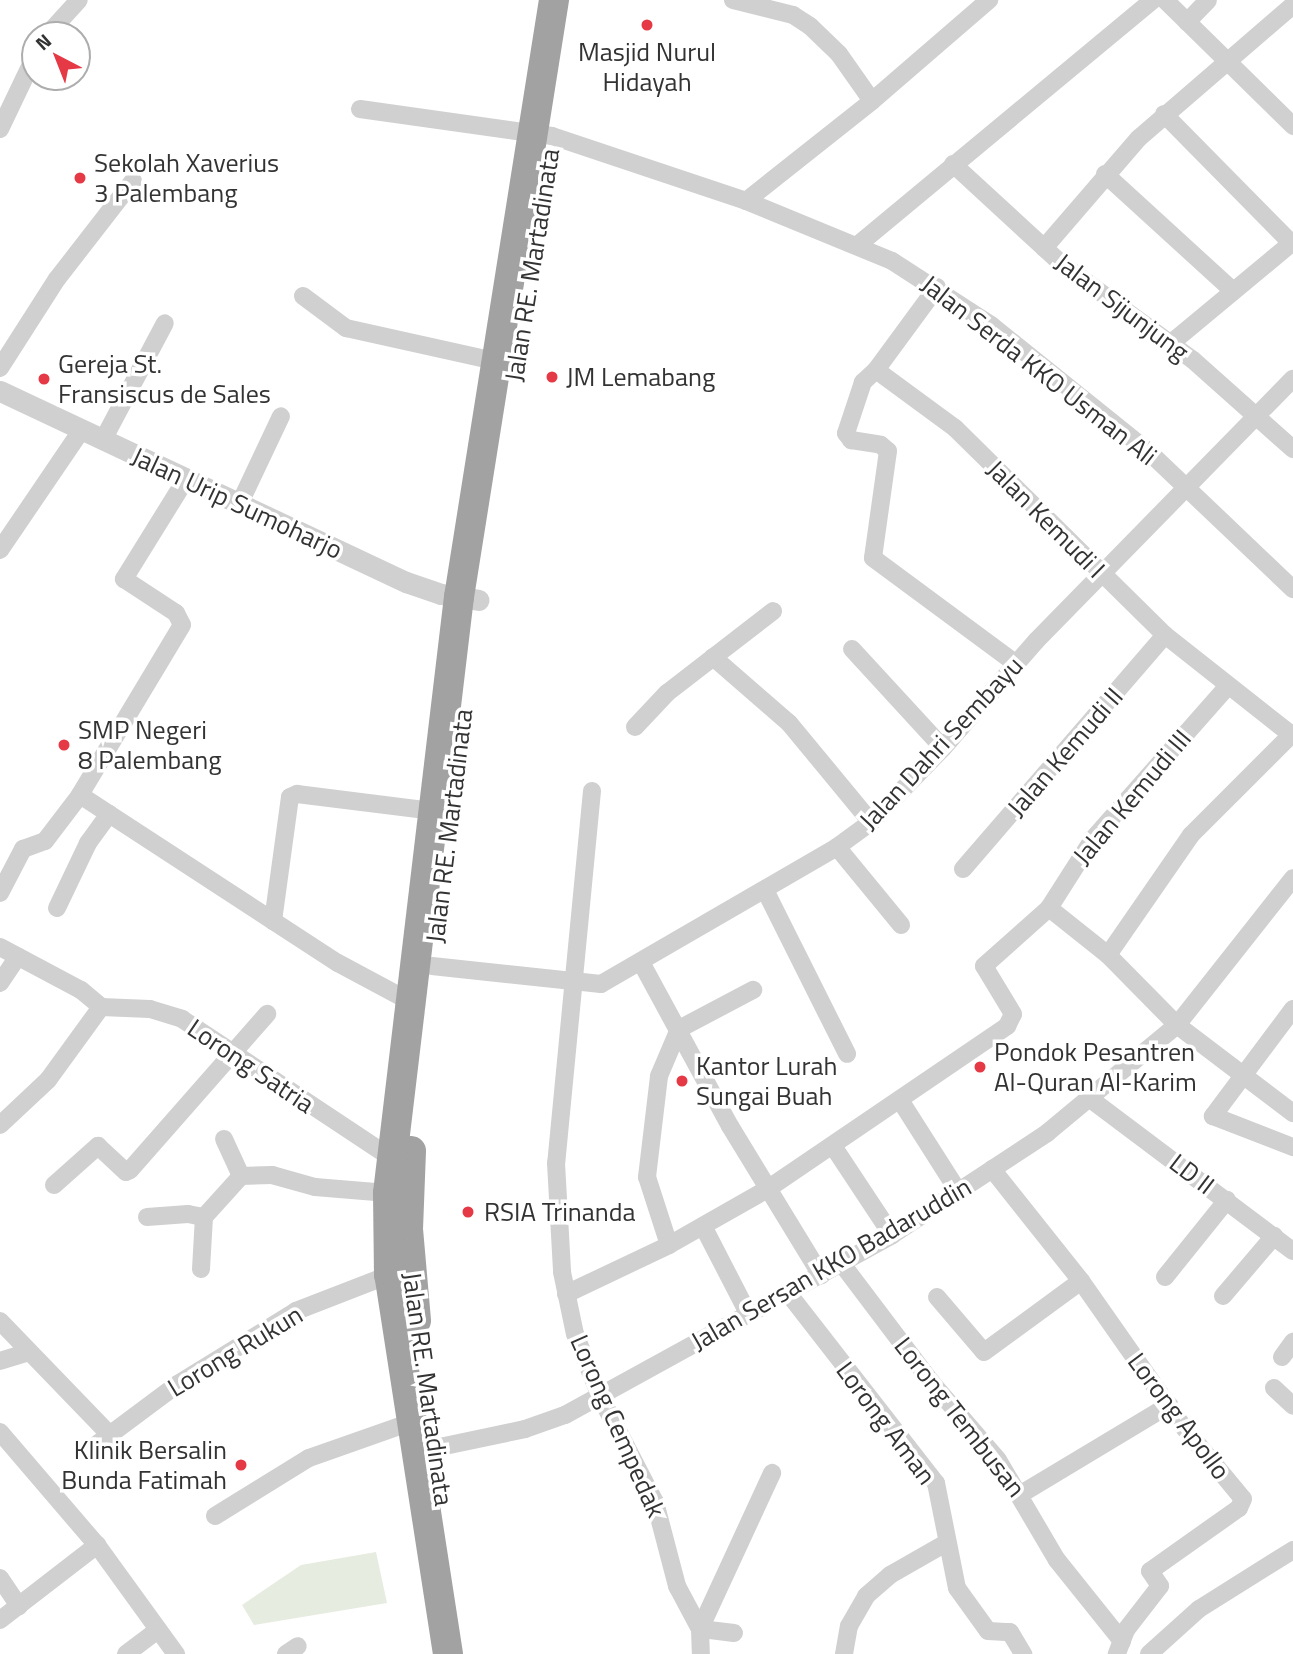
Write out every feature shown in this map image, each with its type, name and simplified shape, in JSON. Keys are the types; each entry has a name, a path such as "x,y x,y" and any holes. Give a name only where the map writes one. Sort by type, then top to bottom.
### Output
{"highway":[{"path":"448,1654 425,1450 411,1422 389,1275 390,1157 409,1001 423,965 434,811 469,598 499,362 542,134 554,0"},
{"name":"Jalan RE. Martadinata","path":"466,1654 425,1450 408,1229 410,1162 423,965 469,598 542,134 574,0"}],"street":[{"path":"60,21 79,0"},
{"path":"733,0 793,15 810,26 839,54 872,102"},
{"path":"746,201 872,102 989,0"},
{"path":"859,244 1153,0"},
{"path":"1165,0 1293,126"},
{"path":"1187,22 1208,0"},
{"path":"1044,248 1105,174 1164,114 1293,5"},
{"path":"0,129 21,85"},
{"name":"Jalan Serda KKO Usman Ali","path":"360,109 542,134 746,201 859,244 937,287 1075,392 1186,486 1293,589"},
{"path":"1164,114 1292,242 1170,344"},
{"name":"Jalan Sijunjung","path":"953,164 1044,248 1170,344 1293,449"},
{"path":"1105,174 1233,291"},
{"path":"0,368 57,279 133,181"},
{"path":"937,287 876,370 863,382 846,433 851,440 881,445 888,451 873,558 1016,664"},
{"path":"303,296 346,328 499,362"},
{"path":"103,440 165,323"},
{"name":"Jalan Kemudi I","path":"876,370 966,438 1100,575 1165,635 1227,687 1292,736"},
{"name":"Jalan Dahri Sembayu","path":"423,965 601,984 642,964 837,847 871,822 943,748 1016,664 1100,575 1293,379"},
{"name":"Jalan Urip Sumoharjo","path":"0,391 413,584 469,598"},
{"path":"239,505 281,416"},
{"path":"0,550 81,431"},
{"path":"0,893 23,849 45,841 80,795 182,625 176,613 124,579 186,479"},
{"path":"635,727 667,693 773,611"},
{"name":"Jalan Kemudi II","path":"963,869 1165,635"},
{"path":"852,649 943,748"},
{"path":"713,657 789,723 871,822"},
{"name":"Jalan Kemudi III","path":"900,1100 1011,1023 1011,1010 984,966 1049,908 1108,819 1227,687"},
{"path":"1108,955 1191,835 1292,736"},
{"name":"Lorong Cempedak","path":"592,791 555,1185 566,1294 575,1334 600,1395 655,1502 677,1586 700,1629 701,1654"},
{"path":"273,921 290,797 297,794 434,811"},
{"path":"80,795 273,921 409,1001"},
{"path":"57,908 88,843 108,814"},
{"path":"837,847 901,925"},
{"name":"Jalan Sersan KKO Badaruddin","path":"425,1450 526,1429 600,1395 892,1235 992,1169 1089,1098 1177,1025 1293,878"},
{"path":"766,891 847,1054"},
{"path":"1049,908 1108,955 1177,1025 1240,1077 1293,1114"},
{"path":"0,947 81,990 101,1007 48,1080 0,1125"},
{"path":"0,984 18,956"},
{"path":"642,964 766,1190 821,1275"},
{"path":"669,1245 650,1192 646,1162 656,1088 679,1029 753,990"},
{"name":"Lorong Satria","path":"101,1007 165,1012 199,1027 233,1054 390,1157"},
{"path":"1293,1009 1213,1116 1293,1147"},
{"path":"54,1185 98,1146 126,1172 130,1170 267,1014"},
{"name":"LD II","path":"1089,1098 1293,1251"},
{"path":"566,1294 669,1245 766,1190 900,1100 958,1191"},
{"path":"224,1139 241,1176"},
{"path":"833,1146 892,1235"},
{"name":"Lorong Apollo","path":"992,1169 1081,1281 1242,1502 1150,1571 1160,1586 1119,1648"},
{"path":"201,1269 204,1217 241,1176 272,1175 316,1187 388,1192"},
{"path":"1165,1277 1227,1200"},
{"path":"147,1217 188,1214 204,1217"},
{"path":"703,1226 749,1315"},
{"path":"1223,1296 1274,1236"},
{"name":"Lorong Tembusan","path":"842,1264 1021,1494 1063,1569 1119,1648"},
{"name":"Lorong Rukun","path":"92,1448 178,1384 296,1311 389,1275"},
{"path":"937,1297 984,1352 1081,1281"},
{"name":"Lorong Aman","path":"788,1293 936,1483 952,1579 988,1631 1010,1632 1023,1654"},
{"path":"0,1321 109,1434"},
{"path":"1282,1357 1293,1342"},
{"path":"0,1361 29,1352"},
{"path":"1274,1388 1293,1406"},
{"path":"1021,1494 1169,1405"},
{"path":"215,1516 309,1458 411,1422"},
{"path":"0,1433 47,1482 97,1545 176,1654"},
{"path":"734,1633 700,1629 772,1473"},
{"path":"844,1654 849,1626 866,1597 890,1575 946,1543"},
{"path":"0,1620 97,1545"},
{"path":"1149,1654 1199,1609 1293,1550"},
{"path":"0,1578 19,1606"},
{"path":"126,1654 158,1630"}],"shaded area":[{"path":"376,1552 387,1603 254,1625 242,1605 301,1565"}],"place":[{"name":"Masjid Nurul Hidayah","path":"647,25"},
{"name":"Sekolah Xaverius 3 Palembang","path":"80,178"},
{"name":"JM Lemabang","path":"552,377"},
{"name":"Gereja St. Fransiscus de Sales","path":"44,379"},
{"name":"SMP Negeri 8 Palembang","path":"64,745"},
{"name":"Pondok Pesantren Al-Quran Al-Karim","path":"980,1067"},
{"name":"Kantor Lurah Sungai Buah","path":"682,1081"},
{"name":"RSIA Trinanda","path":"468,1212"},
{"name":"Klinik Bersalin Bunda Fatimah","path":"241,1465"}]}
